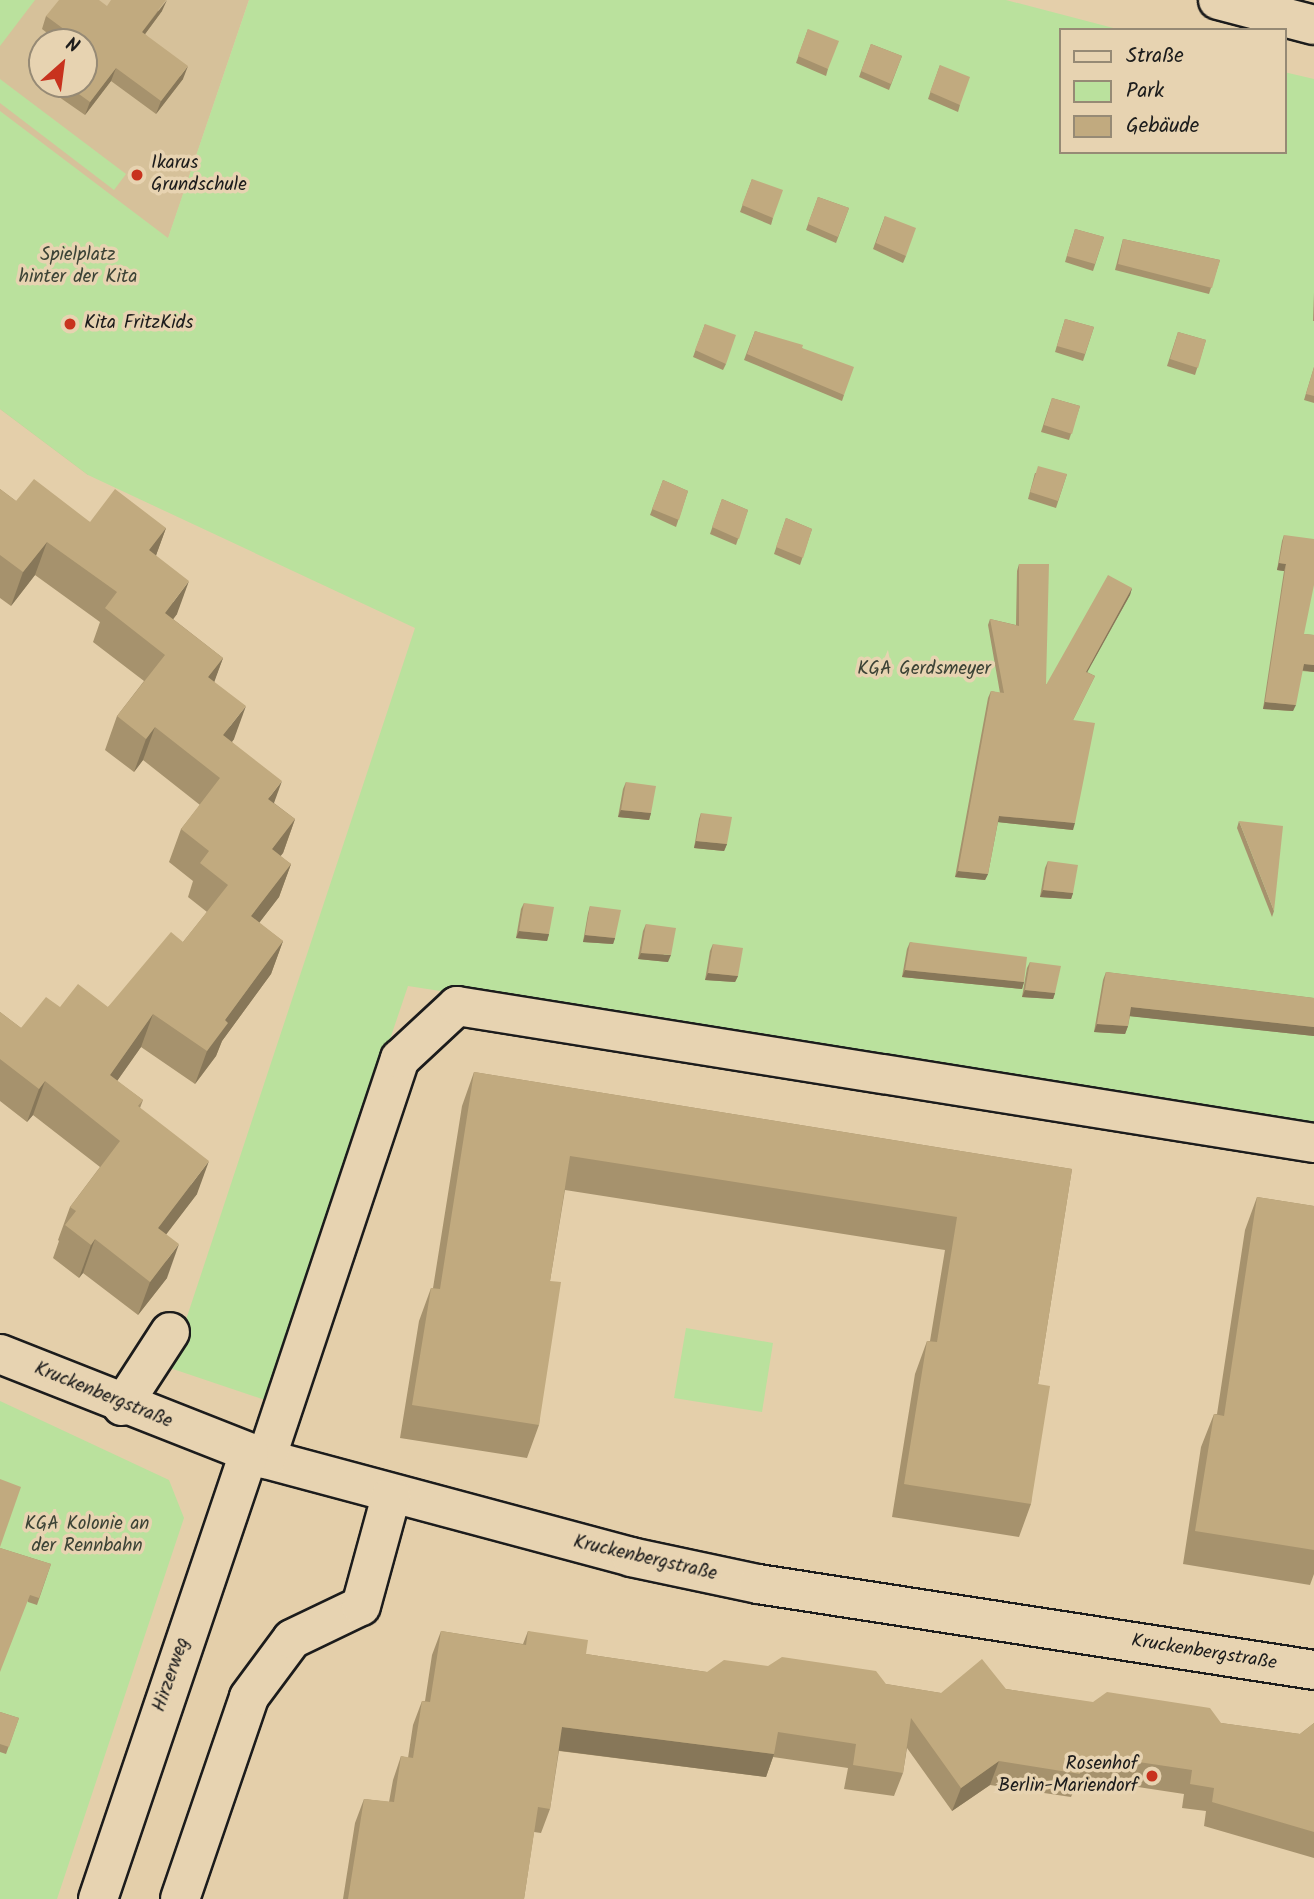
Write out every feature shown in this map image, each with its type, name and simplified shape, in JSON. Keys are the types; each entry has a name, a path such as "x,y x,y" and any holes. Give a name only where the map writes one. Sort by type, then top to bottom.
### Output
{"street":[{"path":"1218,0 1314,25"},
{"name":"Hirzerweg","path":"98,1899 400,1059 457,1006 1314,1143"},
{"path":"122,1406 170,1332"},
{"name":"Kruckenbergstraße","path":"0,1354 122,1406 258,1456 391,1496 758,1584 1314,1670"},
{"path":"180,1899 249,1697 292,1639 361,1606 391,1496"}],"shaded area":[{"path":"0,0 249,0 88,475 0,409"}],"green space":[{"path":"0,0 35,0 0,46"},
{"name":"KGA Gerdsmeyer","path":"249,0 1006,0 1113,28 1058,28 1058,154 1286,154 1286,72 1314,79 1314,1126 408,986 268,1401 170,1368 415,628 88,475 0,409 0,111 168,238"},
{"path":"0,79 126,174 114,190 0,103"},
{"path":"686,1328 773,1343 762,1412 674,1398"},
{"name":"KGA Kolonie an der Rennbahn","path":"0,1401 169,1480 184,1518 57,1899 0,1899"}],"building":[{"path":"59,0 99,0 107,6 111,0 166,0 142,32 188,66 161,101 116,68 98,92 98,28 62,28 46,16"},
{"path":"808,29 839,41 828,69 798,56"},
{"path":"871,44 902,56 891,84 861,71"},
{"path":"940,65 970,77 960,105 930,92"},
{"path":"752,179 783,190 773,218 742,205"},
{"path":"818,197 849,208 838,237 808,224"},
{"path":"885,216 916,228 906,256 876,243"},
{"path":"1075,229 1104,237 1095,264 1067,256"},
{"path":"1123,239 1220,260 1212,288 1118,264"},
{"path":"1065,319 1094,327 1085,354 1057,346"},
{"path":"705,324 736,335 726,364 695,350"},
{"path":"755,331 803,345 802,348 854,367 844,395 747,354"},
{"path":"1178,332 1206,340 1198,368 1170,359"},
{"path":"1314,367 1314,396 1306,394"},
{"path":"1052,398 1080,406 1072,434 1044,425"},
{"path":"1038,466 1067,474 1058,501 1030,492"},
{"path":"34,479 90,522 115,489 166,528 149,550 189,581 165,613 223,658 208,677 246,706 223,735 282,781 268,799 295,819 272,849 291,864 251,916 283,941 225,1020 228,1023 207,1051 153,1014 110,1075 143,1100 138,1106 209,1161 158,1228 179,1244 150,1282 95,1239 91,1245 65,1225 76,1211 70,1207 120,1141 45,1081 39,1089 0,1059 0,1012 21,1028 46,997 60,1007 78,984 108,1007 171,932 183,942 228,885 200,863 209,851 181,829 220,778 155,727 146,739 117,716 165,655 105,608 117,592 47,542 23,572 0,555 0,489 16,501"},
{"path":"663,480 688,491 679,520 652,509"},
{"path":"722,499 748,510 739,539 712,527"},
{"path":"786,518 812,529 803,558 776,547"},
{"path":"1284,535 1314,539 1314,585 1304,634 1314,635 1314,665 1304,664 1296,705 1265,702 1286,564 1279,563"},
{"path":"1019,564 1049,564 1046,685 1108,575 1132,588 1086,672 1095,676 1073,720 1095,723 1075,823 999,816 988,874 958,871 991,691 1004,693 990,619 1019,626"},
{"path":"626,782 656,786 651,813 621,810"},
{"path":"701,813 732,817 727,844 696,841"},
{"path":"1239,821 1283,826 1274,911"},
{"path":"1048,861 1078,865 1073,893 1043,890"},
{"path":"524,903 554,907 549,934 519,931"},
{"path":"590,906 621,910 615,938 585,935"},
{"path":"646,924 676,928 671,955 641,953"},
{"path":"910,942 1027,957 1024,982 905,970"},
{"path":"713,944 743,948 738,976 708,973"},
{"path":"1030,962 1061,966 1055,993 1025,990"},
{"path":"1106,972 1314,998 1314,1027 1131,1007 1128,1026 1097,1024"},
{"path":"474,1072 1072,1169 1038,1384 1050,1386 1031,1504 904,1484 927,1341 937,1342 957,1217 570,1156 550,1281 561,1282 539,1425 412,1405 431,1288 440,1289"},
{"path":"1257,1197 1314,1206 1314,1550 1195,1531 1214,1414 1224,1416"},
{"path":"0,1479 21,1487 0,1547"},
{"path":"0,1548 51,1564 39,1598 30,1595 0,1672"},
{"name":"Rosenhof Berlin-Mariendorf","path":"441,1631 526,1645 528,1631 588,1640 586,1654 707,1672 724,1660 768,1666 782,1657 876,1671 886,1684 941,1693 982,1659 1006,1689 1093,1702 1107,1692 1210,1708 1221,1723 1300,1734 1314,1723 1314,1832 1212,1802 1214,1788 1190,1784 1192,1770 1105,1757 1103,1769 1081,1766 1080,1774 999,1761 961,1788 911,1718 903,1773 853,1765 856,1744 778,1732 774,1754 562,1727 550,1809 538,1807 524,1899 348,1899 364,1799 394,1802 401,1756 413,1758 422,1701 430,1702"},
{"path":"0,1712 19,1718 9,1747 0,1744"}],"place":[{"name":"Ikarus Grundschule","path":"137,175"},
{"name":"Kita FritzKids","path":"70,324"},
{"name":"Rosenhof Berlin-Mariendorf","path":"1152,1776"}],"park label":[{"name":"Spielplatz hinter der Kita","path":"78,267"}]}
